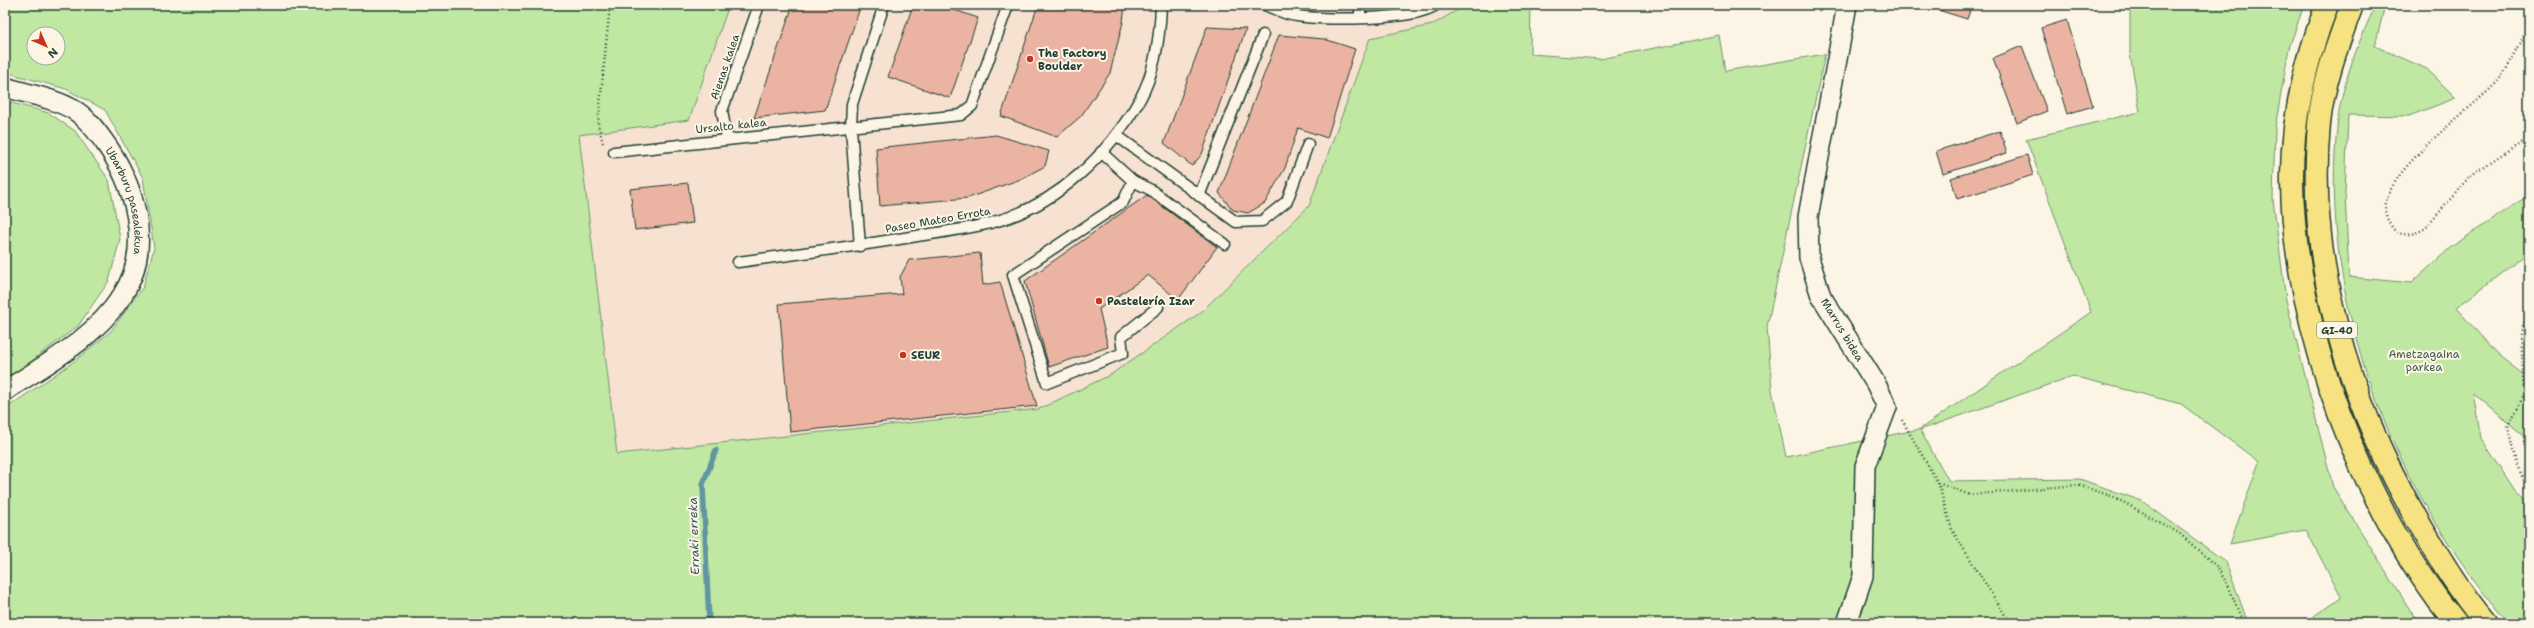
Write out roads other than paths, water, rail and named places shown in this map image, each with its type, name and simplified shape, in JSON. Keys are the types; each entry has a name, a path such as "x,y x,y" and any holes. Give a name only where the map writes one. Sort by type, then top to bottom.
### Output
{"main road":[{"name":"GI-40","path":"2327,5 2314,40 2299,103 2292,181 2299,263 2316,344 2344,424 2375,493 2399,538 2456,623"},
{"name":"GI-40","path":"2352,5 2332,63 2320,122 2316,201 2326,287 2345,356 2361,403 2393,476 2434,550 2486,623"}],"street":[{"name":"Marrus bidea","path":"1847,5 1808,217 1809,258 1822,296 1876,384 1886,407 1865,466 1863,576 1847,623"},
{"name":"Ubarburu pasealekua","path":"5,87 75,110 91,124 124,172 134,203 139,236 135,267 122,296 99,324 74,345 5,391"}],"lane":[{"name":"Aienas kalea","path":"727,138 722,110 759,5"},
{"path":"860,246 851,128 852,104 884,5"},
{"name":"Ursalto kalea","path":"614,152 727,138 851,128 962,115 972,106 1008,5"},
{"name":"Paseo Mateo Errota","path":"738,262 860,246 995,222 1042,202 1083,172 1116,135 1141,98 1152,65 1161,22 1161,5"},
{"path":"1265,5 1295,16 1360,17 1393,17 1436,5"},
{"path":"1360,5 1360,17"},
{"path":"2314,40 2321,5"},
{"path":"1199,196 1263,35"},
{"path":"1116,135 1236,222 1262,221 1287,201 1308,144"},
{"path":"1101,152 1133,181 1151,190 1225,244"},
{"path":"1133,181 1123,202 1013,275 1047,383 1123,353 1121,337 1158,307"}],"waterway":[{"name":"Erraki erreka","path":"709,623 703,484 716,450"}],"place":[{"name":"The Factory Boulder","path":"1030,59"},
{"name":"Pastelería Izar","path":"1099,301"},
{"name":"SEUR","path":"903,355"}],"park label":[{"name":"Ametzagaina parkea","path":"2424,360"}]}
